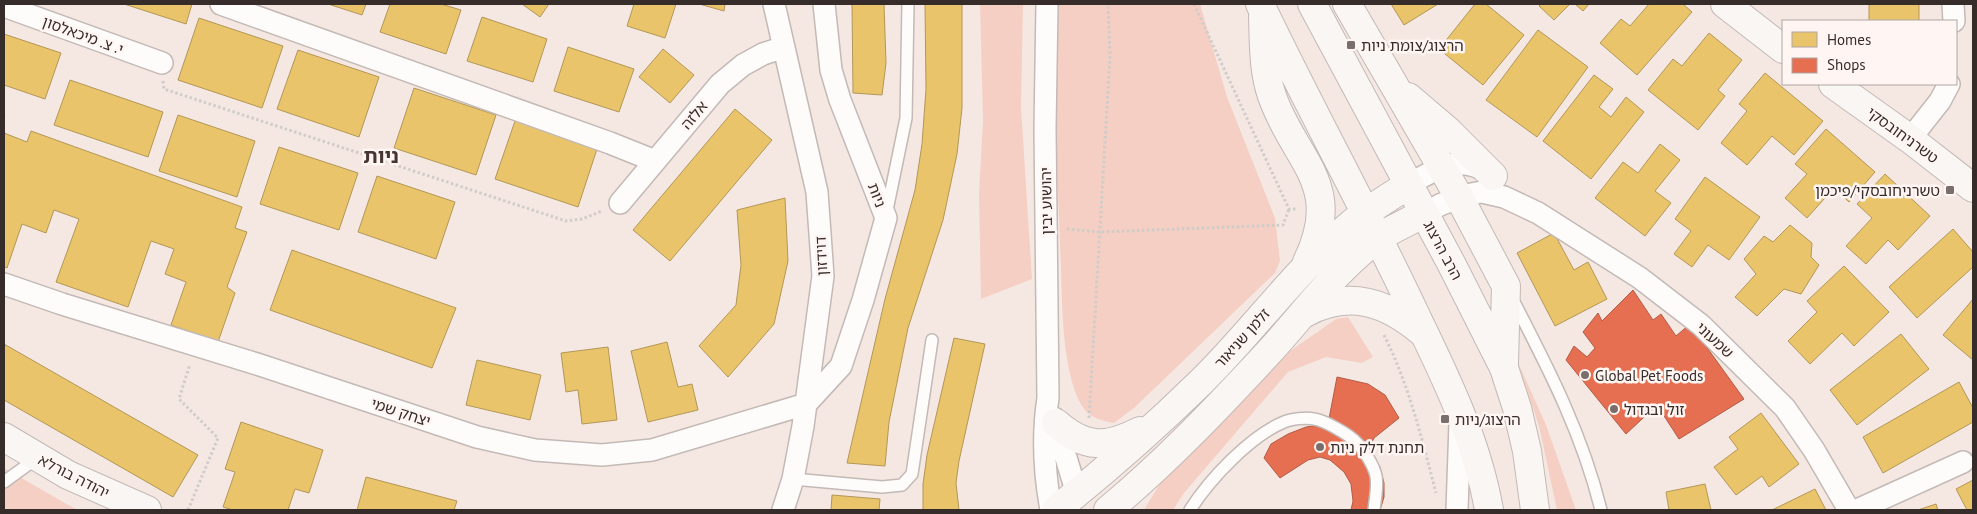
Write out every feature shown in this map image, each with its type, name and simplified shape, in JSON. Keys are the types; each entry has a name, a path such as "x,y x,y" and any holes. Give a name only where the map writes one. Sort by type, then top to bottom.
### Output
{"main road":[{"name":"הרב הרצוג","path":"1312,4 1473,305 1504,368 1517,408 1527,452 1535,510"},
{"path":"1347,4 1459,197 1506,286 1504,368"},
{"path":"1725,4 1782,48"},
{"path":"1261,6 1264,62 1267,80 1279,113 1316,182 1321,204 1322,216 1314,244 1299,275"},
{"path":"1261,6 1379,238 1461,412 1486,488 1490,510"},
{"name":"טשרניחובסקי","path":"1834,85 1910,139 1973,188"},
{"path":"1396,88 1448,131 1493,176"},
{"name":"זלמן שניאור","path":"1071,505 1201,382 1299,275 1347,227 1366,212 1408,185"},
{"name":"זלמן שניאור","path":"1108,510 1128,500 1221,404 1328,286 1379,238 1424,213"},
{"path":"1304,314 1315,308 1337,302 1363,301 1398,314 1426,336"},
{"path":"1052,411 1065,431 1087,442 1104,444 1122,440 1155,424"},
{"name":"יהודה בורלא","path":"4,437 68,475 146,510"}],"street":[{"path":"221,4 610,143 655,161"},
{"name":"דוידזון","path":"774,4 816,192 823,276 806,404 792,479 783,510"},
{"name":"ניות","path":"806,404 841,366 864,300 886,218 831,70 824,4"},
{"name":"יהושוע יבין","path":"1047,4 1046,228 1052,411 1071,505"},
{"path":"1953,4 1954,20"},
{"name":"י. צ. מיכאלסון","path":"4,6 162,63"},
{"name":"אלזה","path":"620,203 720,84 743,65 763,54 784,47"},
{"path":"1910,139 1940,101 1949,85"},
{"name":"שמעוני","path":"1408,185 1441,166 1453,163 1473,164 1493,176 1538,213"},
{"name":"שמעוני","path":"1424,213 1459,197 1482,192 1493,194 1514,201 1538,213 1640,278 1701,325 1785,408 1814,450 1849,510"},
{"name":"יצחק שמי","path":"4,284 62,304 260,365 477,437 535,450 593,454 652,450 806,404"},
{"name":"יהושוע יבין","path":"1051,510 1044,454 1044,424 1052,411"},
{"path":"1457,510 1461,412"},
{"path":"1857,510 1963,462"}],"lane":[{"path":"886,218 906,118 908,4"},
{"path":"1506,286 1582,444 1601,510"},
{"path":"792,479 882,486 902,485 912,474 932,340"},
{"path":"1190,510 1229,462 1262,434 1285,422 1314,419 1336,429 1357,443 1369,460 1376,475 1374,510"},
{"path":"4,482 38,457"}],"path":[{"path":"1087,442 1110,56 1108,4"},
{"path":"1046,228 1100,232 1283,225 1288,209 1194,4"},
{"path":"162,63 164,89 566,221 582,219 620,203"},
{"path":"1288,209 1306,210 1321,204"},
{"path":"1380,329 1399,365 1411,399 1438,498"},
{"path":"188,510 218,438 179,400 195,345"}],"shaded area":[{"path":"980,4 1023,4 1021,107 1032,279 981,299 979,193 983,120"},
{"path":"1058,4 1200,4 1227,97 1275,218 1280,261 1275,273 1134,408 1114,423 1096,418 1082,406 1070,376 1064,338 1057,167 1056,69"},
{"path":"1348,317 1373,357 1362,363 1326,357 1288,372 1184,493 1173,510 1144,510 1173,462 1273,363 1336,319"},
{"path":"1517,360 1546,425 1576,510 1557,510 1539,426"},
{"path":"4,468 70,506 78,510 4,510"}],"building: Homes":[{"path":"124,4 192,4 186,24"},
{"path":"328,4 366,4 362,15"},
{"path":"390,4 441,4 461,10 446,54 380,32"},
{"path":"522,4 549,4 540,17"},
{"path":"634,4 676,4 665,38 627,26"},
{"path":"699,4 725,4 724,11"},
{"path":"852,4 884,4 886,63 882,95 853,93"},
{"path":"925,4 962,4 962,108 957,154 943,220 908,328 889,422 885,466 847,463 885,299 915,190 922,144 926,89"},
{"path":"1391,4 1438,4 1404,25"},
{"path":"1475,4 1486,4 1524,35 1483,85 1439,49"},
{"path":"1541,4 1570,4 1554,20 1539,6"},
{"path":"1575,4 1589,4 1583,11"},
{"path":"1649,4 1683,4 1692,12 1637,75 1600,43 1621,19 1630,26"},
{"path":"1869,4 1919,4 1919,20 1869,20"},
{"path":"482,17 547,39 533,82 467,61"},
{"path":"199,18 283,46 262,108 178,80"},
{"path":"1538,30 1588,67 1537,137 1486,100"},
{"path":"1709,33 1742,60 1718,90 1725,96 1698,130 1648,90 1673,59 1682,66"},
{"path":"4,34 61,53 45,99 4,85"},
{"path":"568,47 634,69 619,112 554,91"},
{"path":"663,49 694,75 670,103 639,77"},
{"path":"298,50 379,77 359,137 277,109"},
{"path":"1765,73 1823,121 1794,155 1772,136 1747,165 1721,143 1747,111 1739,104"},
{"path":"1594,75 1613,89 1599,107 1611,117 1626,97 1644,112 1591,179 1543,141"},
{"path":"70,80 163,112 148,157 54,125"},
{"path":"414,88 496,115 476,175 394,148"},
{"path":"735,109 772,140 670,261 633,230"},
{"path":"178,115 255,141 237,197 159,171"},
{"path":"516,118 598,146 578,207 495,179"},
{"path":"1826,129 1875,172 1849,202 1834,188 1807,218 1785,198 1807,174 1795,164"},
{"path":"31,131 242,207 235,228 247,232 227,287 235,293 218,342 171,325 186,282 165,274 174,249 151,241 128,307 56,282 79,219 54,210 46,233 22,224 7,268 4,267 4,133 27,142"},
{"path":"1660,144 1680,160 1655,191 1671,203 1645,236 1595,198 1623,162 1638,173"},
{"path":"279,147 358,173 339,230 260,204"},
{"path":"1885,174 1930,216 1898,250 1888,240 1866,264 1846,246 1872,218 1857,204"},
{"path":"377,176 455,202 436,259 358,232"},
{"path":"1705,177 1760,217 1729,260 1708,245 1692,267 1674,254 1691,231 1675,219"},
{"path":"785,198 788,261 774,324 728,377 699,346 736,305 741,265 737,210"},
{"path":"1790,225 1812,243 1811,257 1819,265 1801,294 1784,289 1757,316 1735,297 1756,274 1744,259 1764,236 1773,242"},
{"path":"1953,229 1973,252 1973,267 1917,318 1889,287"},
{"path":"1554,233 1574,270 1588,262 1607,299 1555,326 1517,253"},
{"path":"292,250 456,308 432,368 270,310"},
{"path":"1844,266 1889,312 1854,346 1842,333 1810,364 1788,341 1817,312 1807,301"},
{"path":"1973,299 1973,360 1943,335"},
{"path":"1901,334 1929,369 1857,425 1830,390"},
{"path":"954,338 985,344 959,461 956,483 959,510 923,510 923,484 927,455"},
{"path":"667,342 678,387 692,384 698,410 648,422 631,351"},
{"path":"4,344 198,455 173,497 4,400"},
{"path":"608,347 617,420 582,424 578,390 566,392 561,353"},
{"path":"477,360 541,375 530,420 466,405"},
{"path":"1959,382 1973,408 1973,422 1883,473 1863,437"},
{"path":"1761,413 1799,464 1769,487 1762,476 1736,495 1714,467 1738,449 1729,437"},
{"path":"241,422 323,450 309,493 295,489 288,510 233,510 223,507 235,472 225,469"},
{"path":"366,477 457,501 454,510 357,510"},
{"path":"1973,480 1973,510 1967,510 1956,489"},
{"path":"1705,484 1711,510 1669,510 1666,492"},
{"path":"1815,489 1826,510 1772,510"},
{"path":"832,495 880,499 879,510 831,510"},
{"path":"1936,504 1938,510 1918,510"}],"building: Shops":[{"path":"1633,290 1653,320 1661,314 1676,336 1690,324 1744,399 1679,439 1657,405 1626,434 1566,360 1574,346 1587,357 1595,348 1583,332 1598,313 1602,321"},
{"name":"תחנת דלק ניות","path":"1337,377 1368,384 1385,395 1399,418 1374,438 1368,450 1380,467 1384,483 1384,497 1380,510 1351,510 1353,501 1351,484 1344,472 1330,460 1320,457 1308,460 1280,478 1264,458 1271,444 1288,434 1306,427 1328,424"}],"place":[{"name":"הרצוג/צומת ניות","path":"1351,45"},
{"name":"טשרניחובסקי/פיכמן","path":"1950,190"},
{"name":"Global Pet Foods","path":"1585,375"},
{"name":"זול ובגדול","path":"1614,409"},
{"name":"הרצוג/ניות","path":"1445,419"},
{"name":"תחנת דלק ניות","path":"1320,447"}],"district":[{"name":"ניות","path":"381,156"}]}
